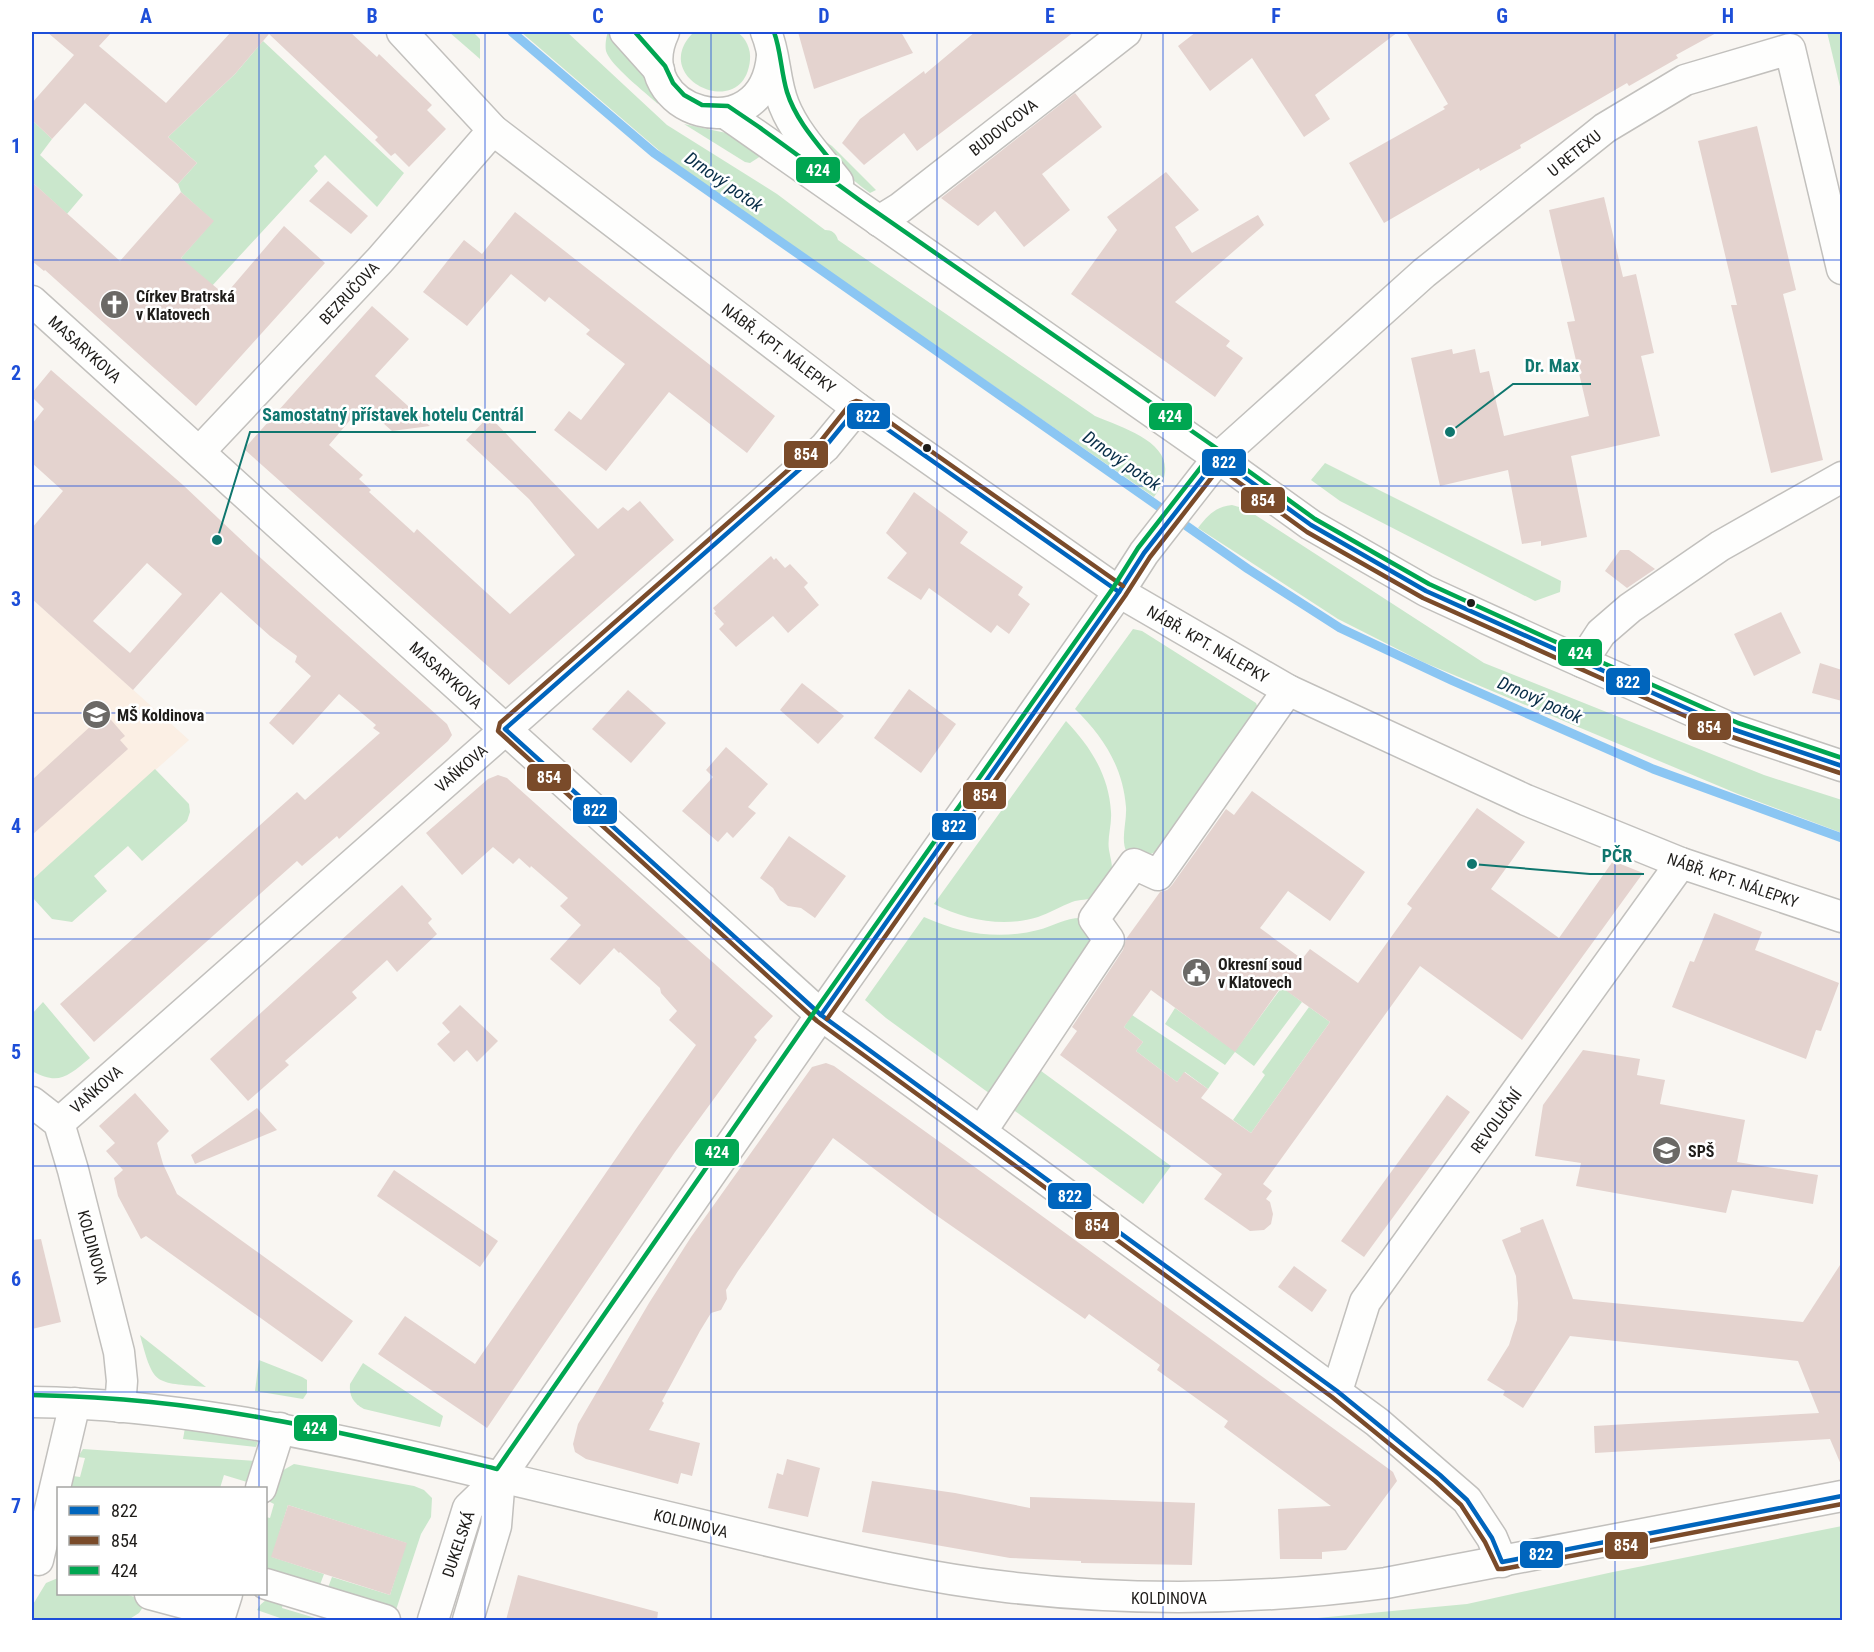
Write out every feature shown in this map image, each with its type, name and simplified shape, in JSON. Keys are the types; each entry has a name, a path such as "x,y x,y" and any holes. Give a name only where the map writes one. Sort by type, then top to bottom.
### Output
{"street":[{"name":"NÁBŘ. KPT. NÁLEPKY","path":"402,32 493,130 857,408 1119,592 1288,690 1526,800 1681,863 1842,917"},
{"path":"625,32 659,70 670,93 684,105 706,113 725,113 747,104 760,91 769,74 769,44"},
{"path":"659,70 658,52 664,32"},
{"name":"BUDOVCOVA","path":"869,214 900,208 1126,32"},
{"path":"769,44 784,106 797,128 869,214"},
{"name":"U RETEXU","path":"1218,458 1424,273 1605,128 1685,80 1790,50 1842,269"},
{"path":"725,113 1311,525 1426,591 1582,662 1735,730 1842,766"},
{"name":"BEZRUČOVA","path":"200,452 380,260 493,130"},
{"name":"MASARYKOVA","path":"32,302 821,1015 1336,1391 1395,1437 1467,1500 1492,1538 1502,1562"},
{"name":"VAŇKOVA","path":"58,1123 825,447 857,408"},
{"name":"DUKELSKÁ","path":"433,1620 468,1508 500,1477 1144,553 1218,458"},
{"path":"1582,662 1601,633 1630,608 1720,546 1842,477"},
{"path":"981,1132 1108,939 1094,919 1134,864 1158,875 1288,690"},
{"name":"REVOLUČNÍ","path":"1336,1391 1365,1302 1681,863"},
{"path":"32,1102 58,1123"},
{"name":"KOLDINOVA","path":"58,1123 73,1170 111,1316 121,1371 120,1407"},
{"name":"KOLDINOVA","path":"32,1402 120,1407 280,1428 879,1566 1005,1587 1072,1594 1208,1598 1276,1595 1386,1583 1842,1496"},
{"path":"59,1487 75,1403"},
{"path":"261,1487 280,1428"},
{"name":"DUKELSKÁ","path":"468,1620 496,1526 500,1477"},
{"path":"43,1567 57,1495"},
{"path":"267,1584 386,1620"},
{"path":"157,1595 221,1613 226,1595"}],"shaded area":[{"name":"MŠ Koldinova","path":"32,599 189,740 32,880"}],"green space":[{"path":"449,32 473,32 480,39 480,59"},
{"path":"521,32 567,32 667,125 777,194 825,230 833,232 838,240 1095,416 1139,435 1152,444 1161,454 1165,466 1163,480 1154,497 683,171"},
{"path":"608,32 614,32 640,64 658,104 609,57 606,51"},
{"path":"694,32 737,32 740,34 750,52 744,79 732,89 717,91 702,87 689,78 682,65 682,49"},
{"path":"1827,32 1842,32 1842,95"},
{"path":"263,41 404,173 377,207 325,155 314,166 318,171 211,287 181,258 213,221 181,192 178,184 197,163 168,137 235,74"},
{"path":"32,120 52,139 40,155 83,195 67,214 32,182"},
{"path":"684,124 731,134 764,154 750,163 745,162"},
{"path":"813,133 832,146 876,190 870,193 846,173"},
{"path":"1325,463 1561,581 1560,592 1535,601 1340,501 1311,480"},
{"path":"1232,505 1246,509 1484,663 1764,775 1842,800 1842,833 1738,794 1423,662 1338,619 1198,528 1212,512"},
{"path":"1133,629 1142,631 1256,703 1260,714 1165,844 1155,852 1143,856 1127,853 1125,848 1124,792 1110,753 1103,741 1075,709"},
{"path":"1066,721 1091,752 1107,786 1110,799 1109,845 1112,869 1100,891 1092,898 1072,902 1038,917 1011,922 972,918 934,904"},
{"path":"155,769 189,804 190,812 187,821 142,861 128,846 94,876 107,891 72,922 52,919 32,897 32,880"},
{"path":"924,917 952,928 994,935 1023,933 1071,919 1083,918 1092,941 993,1096 865,1000"},
{"path":"1282,987 1302,1002 1254,1066 1235,1052 1225,1065 1165,1024 1175,1008 1235,1051"},
{"path":"43,1002 90,1058 63,1077 49,1078 32,1071 32,1014"},
{"path":"1309,1007 1330,1022 1251,1133 1233,1120 1265,1075 1262,1072"},
{"path":"1132,1015 1219,1073 1208,1089 1185,1072 1177,1082 1136,1051 1143,1042 1124,1027"},
{"path":"1037,1068 1171,1166 1143,1204 1008,1106"},
{"path":"140,1335 206,1387 176,1384 159,1379 149,1364"},
{"path":"259,1360 307,1380 307,1393 303,1399 255,1391"},
{"path":"363,1363 443,1416 440,1427 364,1409 357,1404 352,1399 350,1384"},
{"path":"185,1428 258,1442 256,1447 183,1439"},
{"path":"83,1449 256,1461 256,1467 248,1475 247,1482 224,1475 220,1487 69,1487 73,1476 80,1477 85,1458 78,1457"},
{"path":"294,1464 414,1486 424,1490 432,1498 431,1517 421,1534 395,1613 326,1593 332,1577 390,1595 406,1543 288,1505 272,1557 324,1574 318,1590 269,1570 267,1567 267,1517 270,1518 274,1504 268,1501 280,1472"},
{"path":"1842,1526 1842,1620 1296,1620 1467,1604"},
{"path":"57,1578 57,1595 128,1595 141,1599 143,1607 139,1613 128,1620 32,1620 32,1606 46,1583"},
{"path":"285,1596 282,1608 322,1620 280,1620 280,1618 257,1610 269,1599"}],"building":[{"path":"47,32 112,32 99,46 166,103 231,32 350,32 377,57 379,54 432,105 427,110 446,129 409,167 395,153 391,156 375,140 378,137 269,34 235,74 168,137 197,163 178,184 85,103 52,139 32,120 32,103 74,55"},
{"path":"798,32 901,32 913,53 814,89"},
{"path":"975,32 1074,32 917,151 904,133 864,165 842,143 860,119 924,71 925,74"},
{"path":"1196,32 1398,32 1315,95 1330,119 1304,137 1252,58 1210,91 1178,46"},
{"path":"1406,32 1718,32 1676,55 1678,58 1629,86 1627,83 1520,145 1521,148 1480,171 1479,168 1384,223 1349,163 1445,109 1443,107 1448,104"},
{"path":"1075,93 1102,127 1042,174 1070,210 1024,247 995,211 978,226 941,198"},
{"path":"1757,126 1796,290 1783,294 1823,460 1771,473 1731,305 1737,305 1698,141"},
{"path":"1166,172 1199,210 1175,227 1192,253 1258,215 1264,225 1175,302 1230,341 1226,346 1243,358 1215,397 1071,294 1117,230 1107,217"},
{"path":"328,181 368,216 351,234 309,201"},
{"path":"32,182 120,261 181,192 214,221 181,258 225,295 284,226 325,263 196,406 45,270 32,261"},
{"path":"1604,197 1623,277 1636,274 1654,353 1641,356 1660,436 1571,456 1587,537 1541,546 1541,541 1522,544 1508,470 1440,486 1411,358 1452,349 1453,354 1475,349 1480,373 1489,371 1504,436 1589,416 1567,322 1575,321 1549,210"},
{"path":"515,212 775,416 747,453 669,392 606,471 554,430 569,411 581,420 625,364 586,334 590,330 549,297 545,302 511,274 467,326 423,292 464,240 482,254"},
{"path":"372,306 409,339 375,376 430,426 392,431 363,405 329,445 363,475 359,479 371,490 369,492 414,533 417,529 510,614 575,555 529,499 466,440 489,416 598,529 623,507 628,511 640,501 674,540 509,685 244,449"},
{"path":"51,370 183,485 254,552 447,724 452,735 339,839 337,836 302,866 297,861 94,1042 60,1004 297,792 305,800 380,733 373,728 376,725 339,694 293,745 269,723 311,676 295,662 297,656 270,636 221,592 133,690 32,599 32,528 63,491 32,463 32,424 44,409 32,397 32,393","holes":["147,563 182,594 130,653 93,621"]},
{"path":"914,492 968,532 960,543 1023,587 1018,595 1030,604 1009,634 997,625 991,633 929,588 921,600 887,578 907,553 886,533"},
{"path":"1620,550 1629,550 1655,569 1627,588 1605,571"},
{"path":"771,556 785,568 790,564 808,583 804,587 819,605 788,633 773,616 736,647 719,629 724,624 714,613 716,612 713,608"},
{"path":"1781,612 1801,653 1754,676 1734,634"},
{"path":"1820,663 1842,670 1842,701 1812,693"},
{"path":"802,683 844,716 818,744 780,710"},
{"path":"909,689 956,724 921,773 874,738"},
{"path":"628,690 666,723 631,763 592,729"},
{"path":"105,713 125,736 120,740 128,749 32,835 32,780"},
{"path":"726,747 768,784 748,807 756,813 733,838 727,832 718,842 682,811 713,777 706,770"},
{"path":"498,775 507,778 773,1016 754,1037 757,1040 675,1152 487,1428 378,1354 405,1316 475,1364 696,1045 669,1020 677,1011 661,993 660,988 614,948 580,985 550,959 581,925 560,906 568,898 531,866 530,868 519,858 513,864 493,847 462,875 426,833 488,779"},
{"path":"1252,791 1365,872 1330,921 1288,891 1260,928 1302,959 1310,949 1358,983 1412,908 1407,904 1477,808 1525,842 1491,889 1559,938 1613,861 1643,873 1522,1040 1420,966 1263,1184 1272,1191 1266,1199 1270,1202 1273,1214 1271,1224 1264,1230 1250,1231 1204,1199 1222,1174 1060,1055 1077,1031 1072,1027 1123,950 1126,939 1160,892 1172,885 1226,809 1234,815","holes":["1281,987 1330,1022 1251,1133 1201,1098 1208,1089 1184,1072 1177,1082 1136,1051 1143,1042 1124,1027 1151,990 1235,1052"]},
{"path":"789,836 846,876 815,918 801,908 788,906 780,900 773,888 760,878"},
{"path":"402,885 432,919 428,923 437,934 397,972 387,960 352,992 357,998 285,1061 289,1065 248,1101 210,1059"},
{"path":"1714,913 1762,932 1755,950 1839,983 1821,1031 1816,1030 1806,1059 1672,1007 1690,961 1694,962"},
{"path":"460,1005 498,1041 477,1062 467,1050 454,1062 437,1044 450,1032 442,1023"},
{"name":"SPŠ","path":"1583,1050 1640,1059 1637,1075 1665,1080 1660,1104 1745,1120 1737,1162 1818,1175 1813,1204 1732,1190 1726,1213 1576,1186 1581,1163 1535,1156 1543,1105"},
{"path":"826,1063 834,1066 983,1173 1393,1472 1397,1481 1346,1550 1322,1552 1322,1559 1280,1559 1278,1509 1331,1506 1224,1427 1228,1421 1157,1370 1160,1365 1089,1314 1085,1319 933,1213 833,1138 738,1271 726,1290 727,1299 721,1310 711,1313 662,1401 664,1403 649,1430 700,1443 692,1476 681,1473 678,1484 586,1459 575,1452 573,1444 578,1424 649,1303 691,1237 812,1067"},
{"path":"135,1093 169,1131 157,1143 163,1164 177,1194 353,1321 322,1362 146,1236 141,1239 118,1196 114,1178 123,1170 106,1151 115,1143 99,1126"},
{"path":"1447,1095 1470,1112 1364,1257 1341,1241"},
{"path":"257,1108 277,1130 195,1164 191,1155"},
{"path":"394,1170 498,1241 480,1267 377,1196"},
{"path":"1543,1219 1573,1299 1803,1322 1842,1262 1842,1467 1830,1439 1595,1453 1594,1426 1819,1413 1798,1361 1570,1336 1523,1408 1503,1395 1505,1391 1487,1380 1509,1345 1517,1320 1516,1276 1502,1240 1521,1232 1520,1228"},
{"path":"41,1239 61,1322 32,1329 32,1240"},
{"path":"1294,1266 1327,1290 1312,1312 1278,1287"},
{"path":"787,1459 820,1468 808,1517 768,1508 777,1473 783,1475"},
{"path":"872,1481 955,1493 1030,1508 1030,1497 1195,1503 1192,1565 1081,1563 1081,1561 1010,1558 862,1532"},
{"path":"288,1505 407,1543 390,1595 271,1557"},
{"path":"518,1575 658,1612 657,1620 506,1620"}],"waterway":[{"name":"Drnový potok","path":"512,32 654,153 1248,569 1340,628 1453,681 1653,769 1842,838"}],"transit line":[{"name":"424","path":"635,32 665,66 673,83 684,95 702,105 728,106 1315,519 1429,584 1547,638 1738,723 1842,758"},
{"name":"424","path":"774,32 791,103 808,132 836,167"},
{"name":"854","path":"1123,586 861,402 856,401 851,403 820,442 500,723 498,731 817,1021 1332,1397 1435,1481 1461,1505 1485,1542 1498,1569 1842,1504"},
{"name":"822","path":"1119,592 857,408 825,447 505,729 821,1015 1337,1391 1440,1475 1467,1500 1492,1538 1502,1562 1842,1496"},
{"name":"424","path":"32,1395 92,1397 195,1407 282,1421 497,1469 815,1011 1113,588 1138,548 1212,453"},
{"name":"822","path":"821,1015 1119,592 1144,553 1218,458 1311,525 1426,591 1735,730 1842,766"},
{"name":"854","path":"827,1019 1125,596 1150,557 1219,468 1307,532 1423,598 1732,737 1840,773"}],"place":[{"name":"Církev Bratrská v Klatovech","path":"115,305"},
{"name":"Dr. Max","path":"1450,432"},
{"name":"Samostatný přístavek hotelu Centrál","path":"217,540"},
{"name":"MŠ Koldinova","path":"96,715"},
{"name":"PČR","path":"1472,864"},
{"name":"Okresní soud v Klatovech","path":"1197,973"},
{"name":"SPŠ","path":"1667,1151"}]}
